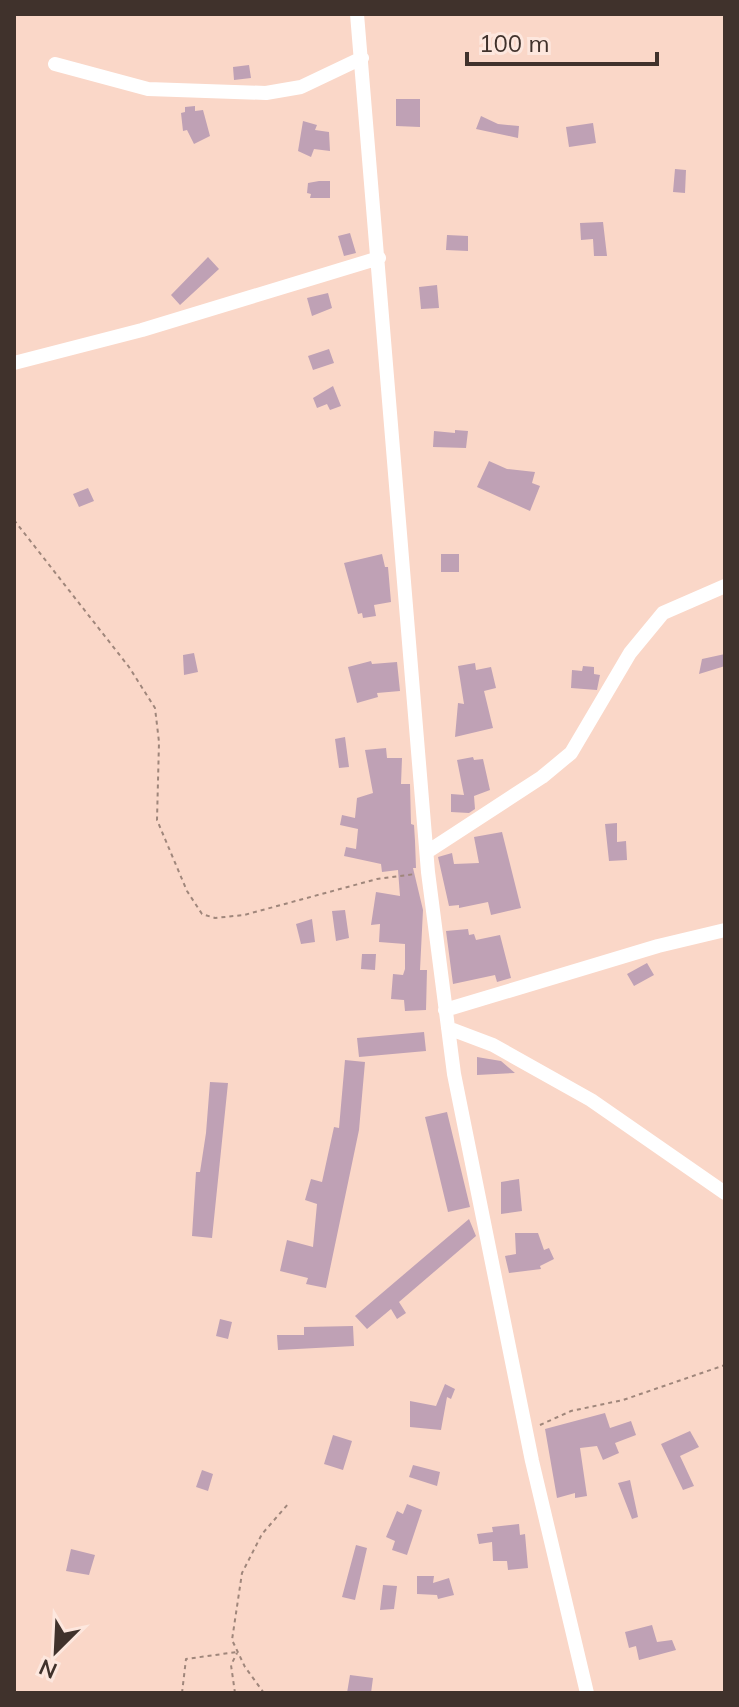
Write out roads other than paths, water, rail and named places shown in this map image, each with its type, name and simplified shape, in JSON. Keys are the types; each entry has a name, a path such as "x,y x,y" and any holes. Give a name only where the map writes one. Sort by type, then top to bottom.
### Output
{"street":[{"path":"357,14 428,872 445,1010 527,1437 587,1693"},
{"path":"55,64 148,89 266,93 301,87 362,58"},
{"path":"14,363 142,330 379,258"},
{"path":"427,852 542,777 571,753 630,653 663,613 725,586"},
{"path":"445,1010 658,946 725,930"},
{"path":"448,1028 493,1045 591,1100 725,1193"}]}
